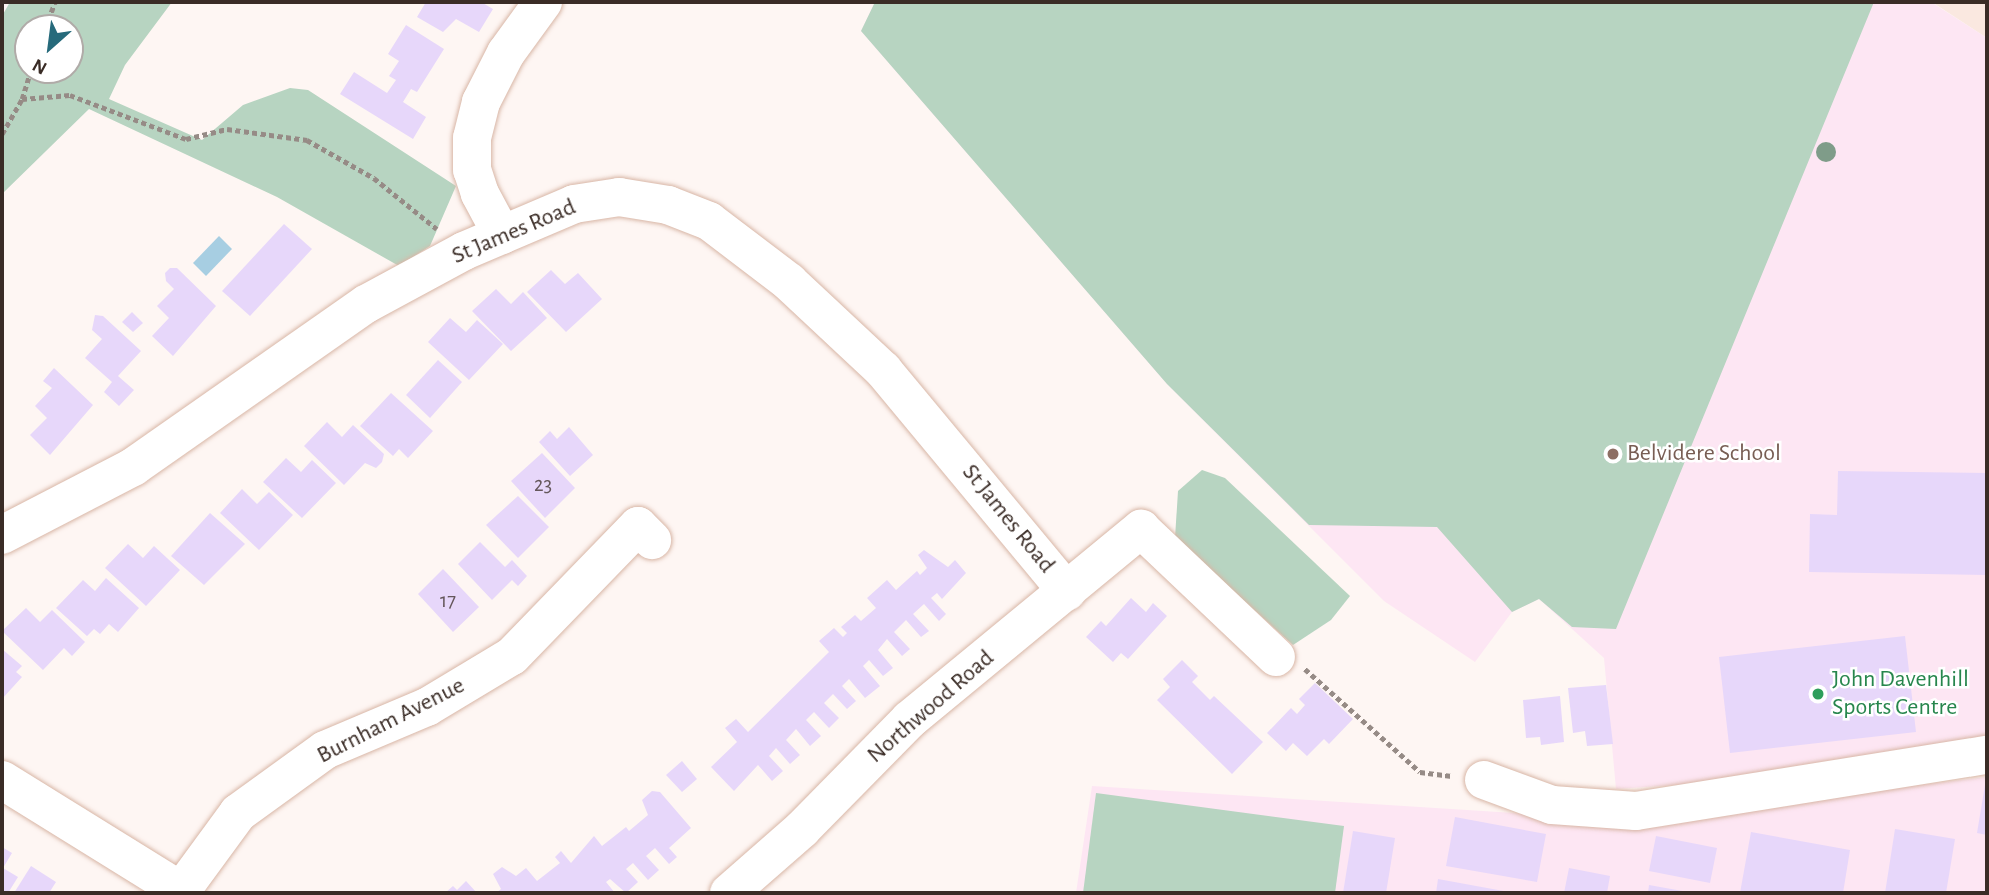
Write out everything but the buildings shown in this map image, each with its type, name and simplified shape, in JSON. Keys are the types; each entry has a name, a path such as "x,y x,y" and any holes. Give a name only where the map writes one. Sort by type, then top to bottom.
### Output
{"street":[{"path":"502,235 480,194 472,170 472,138 481,102 493,77 543,2"},
{"name":"St James Road","path":"2,535 133,467 366,304 464,251 575,204 619,197 668,205 709,221 789,282 883,370 1067,592"},
{"name":"Northwood Road","path":"729,893 802,829 909,720 1152,519 1252,649"},
{"name":"Burnham Avenue","path":"182,892 238,813 326,750 427,707 512,656 638,525"},
{"path":"1484,780 1552,805 1636,811 1987,755"},
{"path":"2,780 182,892"}],"path":[{"path":"2,134 22,99 27,84"},
{"path":"22,99 70,95 186,139 227,129 307,140 374,178 464,251"},
{"path":"1252,649 1314,672 1420,772 1484,780"}],"shaded area":[{"name":"Belvidere School","path":"875,2 1931,2 1987,38 1987,737 1719,782 1616,789 1604,658 1539,599 1512,612 1475,662 1384,601 1167,384 861,31"},
{"path":"1932,2 1987,2 1987,38"},
{"path":"1987,777 1987,893 1076,893 1092,786 1623,820"}],"green space":[{"path":"10,2 172,2 125,65 109,99 202,140 243,105 290,88 308,90 456,186 430,246 399,266 277,197 89,109 2,194 2,16"},
{"name":"Belvidere School","path":"875,2 1874,2 1616,629 1572,627 1539,599 1512,612 1437,527 1309,525 1167,384 861,31"},
{"path":"1202,470 1225,478 1350,596 1331,620 1293,645 1175,538 1178,491"},
{"path":"1096,793 1344,826 1335,893 1083,893"}],"water":[{"path":"219,236 232,249 206,276 193,263"}],"place":[{"name":"Belvidere School","path":"1613,454"},
{"name":"John Davenhill Sports Centre","path":"1818,694"}]}
